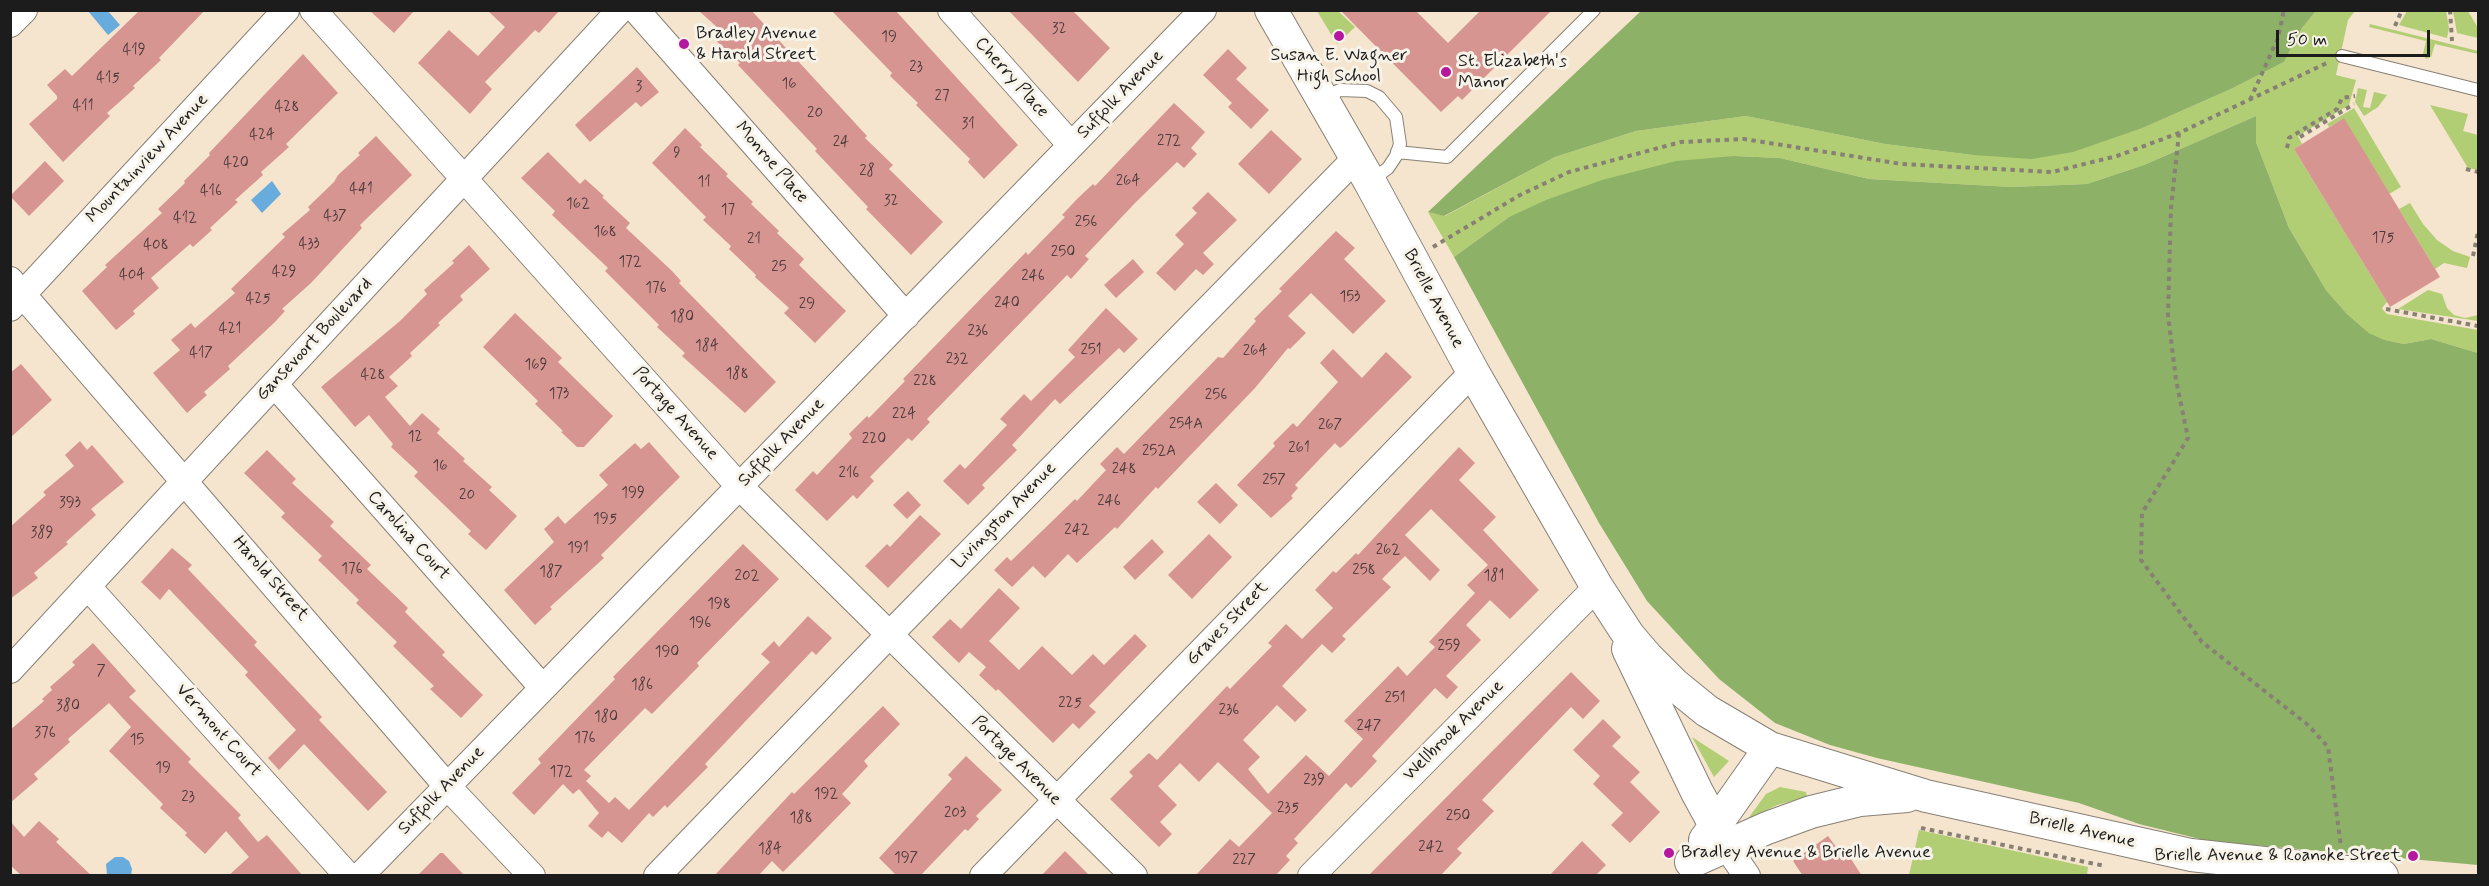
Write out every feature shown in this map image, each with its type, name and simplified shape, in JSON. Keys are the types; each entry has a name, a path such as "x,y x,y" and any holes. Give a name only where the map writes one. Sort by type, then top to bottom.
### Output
{"street":[{"path":"10,24 24,10"},
{"name":"Mountainview Avenue","path":"15,294 286,10"},
{"name":"Portage Avenue","path":"313,10 739,486 1134,876"},
{"name":"Gansevoort Boulevard","path":"10,670 620,10"},
{"name":"Monroe Place","path":"636,10 906,316"},
{"name":"Cherry Place","path":"951,10 1071,145"},
{"name":"Suffolk Avenue","path":"360,876 1203,10"},
{"name":"Brielle Avenue","path":"1270,10 1363,170 1473,372 1597,587 1629,636 1675,685 1707,711 1770,748 1926,796 2191,866 2382,876"},
{"name":"Livingston Avenue","path":"657,876 889,634 1363,170"},
{"name":"Harold Street","path":"15,294 184,480 447,786 532,876"},
{"name":"Graves Street","path":"983,876 1473,372"},
{"name":"Carolina Court","path":"274,385 542,687"},
{"name":"Vermont Court","path":"88,587 348,876"},
{"name":"Brielle Avenue","path":"1597,587 1720,835"},
{"name":"Wellbrook Avenue","path":"1311,876 1597,587"},
{"path":"1747,876 1720,835 1770,748"},
{"name":"Brielle Avenue","path":"1688,869 1720,835 1860,800 1926,796"}],"lane":[{"path":"1397,152 1447,157 1594,10"},
{"path":"2342,56 2478,90"},
{"path":"1321,99 1340,90 1353,89 1379,97 1396,117 1400,130 1397,152 1388,168 1363,170"}],"path":[{"path":"2250,100 2278,38 2284,10"},
{"path":"2395,26 2402,10"},
{"path":"2450,10 2452,41"},
{"path":"1412,259 1520,195 1569,172 1681,142 1744,139 1902,164 2052,172 2117,156 2179,134 2342,56"},
{"path":"2287,148 2289,138 2337,109 2342,98 2355,96"},
{"path":"2300,137 2354,104"},
{"path":"2179,134 2171,208 2168,315 2176,380 2188,438 2142,513 2141,560 2202,642 2308,726 2328,747 2342,855"},
{"path":"2466,169 2478,172"},
{"path":"2473,256 2478,232"},
{"path":"2386,309 2478,326"},
{"path":"1921,828 2105,866"}],"green space":[{"name":"Susan E. Wagner High School","path":"1317,11 1338,11 1355,27 1337,44"},
{"path":"1641,11 2316,11 2302,28 2284,62 2231,89 2145,127 2073,152 2032,159 1973,155 1885,144 1746,116 1636,131 1555,157 1444,216 1428,212"},
{"path":"2316,11 2355,11 2348,20 2336,75 2356,80 2349,105 2298,136 2302,144 2294,149 2387,302 2382,308 2384,311 2387,314 2478,330 2478,353 2431,339 2404,344 2385,340 2369,333 2347,314 2326,290 2289,228 2256,142 2256,116 2144,165 2087,184 2011,187 1869,179 1780,158 1734,156 1509,217 1454,257 1428,212 1445,216 1555,157 1636,131 1746,116 1885,144 1973,155 2145,127 2231,89 2284,62 2302,28"},
{"path":"2407,11 2446,11 2449,28 2447,38 2399,25"},
{"path":"2453,11 2468,11 2478,28 2478,38 2457,33"},
{"path":"2370,24 2478,51 2478,54 2435,44 2431,57 2426,59 2423,54 2426,41 2369,27"},
{"path":"2358,88 2367,90 2363,107 2370,108 2374,92 2387,95 2378,107 2364,116 2355,102"},
{"path":"2430,105 2468,114 2463,131 2478,135 2478,170 2468,168"},
{"path":"2354,108 2401,187 2389,194 2343,119 2329,127 2327,124"},
{"path":"2256,116 2256,142 2289,228 2326,290 2347,314 2369,333 2385,340 2404,344 2431,339 2478,353 2478,865 2208,841 2139,824 2079,803 1877,758 1830,745 1775,723 1719,679 1647,601 1599,523 1454,257 1509,217 1546,200 1602,180 1676,161 1734,156 1780,158 1869,179 2011,187 2087,184 2144,165"},
{"path":"2410,203 2423,224 2437,240 2453,251 2470,257 2467,268 2444,263 2435,269 2399,209"},
{"path":"2428,290 2442,294 2447,308 2454,315 2465,318 2478,315 2478,321 2398,309"},
{"path":"1692,737 1729,761 1714,777"},
{"path":"1780,787 1806,792 1807,797 1777,805 1747,820 1766,794"},
{"path":"1919,830 2088,867 2087,875 1909,875"}],"water":[{"path":"88,11 108,11 120,25 108,35"},
{"path":"272,181 281,194 262,213 251,200"},
{"path":"115,857 123,857 129,861 132,869 131,875 107,875 106,864"}],"building":[{"path":"140,10 205,10 159,58 161,60 133,86 135,88 107,113 110,116 63,162 29,124 57,99 47,85 65,69 72,76"},
{"path":"369,10 415,10 394,33"},
{"path":"487,10 560,10 539,33 535,30 485,82 492,89 470,114 418,63 449,30 478,56 505,27"},
{"path":"698,10 751,10 867,136 865,138 893,165 889,169 943,222 911,255 866,209 868,207 815,151 817,149 738,65 740,63 712,37 719,29"},
{"path":"831,10 895,10 1018,145 984,179 968,162 970,159 916,105 918,103 890,76 892,73"},
{"path":"1008,10 1072,10 1110,48 1078,82"},
{"name":"St. Elizabeth's Manor","path":"1340,10 1415,10 1448,43 1481,10 1552,10 1462,100 1458,96 1441,112"},
{"path":"1228,49 1247,68 1236,79 1269,110 1251,129 1228,107 1232,103 1203,75"},
{"path":"303,54 338,93 286,144 289,147 235,200 238,202 210,228 212,230 193,247 190,244 151,278 159,288 133,311 135,314 116,330 82,291 107,267 105,265 162,213 158,209 185,183 184,181 210,155 209,153"},
{"path":"637,67 659,92 641,107 636,102 590,142 575,125"},
{"path":"1174,103 1205,132 1191,148 1197,154 1184,168 1177,162 1135,203 1085,256 1089,259 1071,279 1067,275 927,419 930,422 912,441 908,438 870,477 874,481 857,499 853,495 827,521 795,490 813,471 817,475 852,438 849,434 867,416 869,418 905,381 903,379 1026,252 1028,255 1065,217 1062,215 1077,199 1093,184 1095,186"},
{"path":"2344,118 2440,277 2390,307 2294,149"},
{"path":"685,128 702,145 700,147 728,174 726,176 753,202 751,204 779,231 777,233 804,259 799,265 846,311 815,343 784,313 789,308 755,277 756,275 729,249 731,246 703,220 706,217 652,163"},
{"path":"1271,130 1302,159 1269,194 1238,164"},
{"path":"376,136 412,175 360,225 362,228 311,283 282,309 285,311 275,322 228,366 230,369 204,392 207,395 187,413 153,373 180,350 171,340 191,323 195,328 235,293 231,289 285,237 282,234 310,210 308,207"},
{"path":"548,152 580,184 585,179 604,196 602,197 630,223 626,228 672,271 681,281 679,283 776,382 745,413 682,356 685,353 657,327 659,325 605,271 608,268 552,215 555,211 521,178"},
{"path":"45,161 64,181 29,216 10,196"},
{"path":"1208,192 1237,220 1203,253 1214,264 1203,275 1196,269 1175,291 1156,273 1184,244 1175,235 1197,213 1192,208"},
{"path":"1336,231 1355,248 1344,259 1386,301 1353,334 1311,293 1288,316 1306,333 1290,349 1288,348 1255,388 1117,529 1115,527 1077,563 1068,554 1045,578 1033,566 1012,587 994,570 1007,557 1011,561 1075,499 1077,501 1106,470 1100,464 1117,447 1124,454 1218,357 1223,358 1256,321 1254,319 1282,291 1279,289"},
{"path":"469,245 490,269 460,296 463,300 438,323 440,325 410,353 412,356 389,377 398,386 385,397 410,426 422,413 440,429 437,433 492,487 489,490 517,516 486,550 468,534 471,531 414,476 418,472 391,447 393,444 369,415 355,427 321,387 400,321 427,294 424,290 454,263 452,261"},
{"path":"1133,259 1144,272 1116,298 1104,285"},
{"path":"1106,308 1138,339 1124,353 1119,348 1060,404 1055,399 1012,445 1017,450 982,485 985,488 968,505 943,481 960,464 965,469 1007,425 1000,419 1024,394 1031,401 1075,357 1068,350"},
{"path":"515,313 562,358 558,362 613,416 584,447 577,447 561,432 563,431 535,404 538,401 483,347"},
{"path":"1333,349 1362,378 1386,352 1412,377 1344,445 1340,448 1335,443 1295,485 1298,488 1291,496 1293,498 1271,518 1237,485 1275,446 1273,443 1293,423 1297,427 1338,382 1320,363"},
{"path":"21,364 52,400 10,438 10,373"},
{"path":"80,441 87,450 92,445 124,482 91,509 96,515 66,542 68,544 34,573 38,578 10,599 10,527 46,495 43,492 74,466 65,455"},
{"path":"649,442 680,477 601,555 604,558 550,607 552,609 535,625 504,590 554,542 544,529 558,516 565,524 608,485 599,475 635,443 641,449"},
{"path":"1459,447 1475,463 1459,480 1496,517 1483,530 1539,590 1510,619 1490,600 1466,625 1481,640 1446,676 1458,687 1447,699 1435,688 1372,756 1377,761 1364,775 1351,788 1346,783 1294,839 1298,843 1286,856 1290,860 1275,876 1195,876 1230,839 1239,847 1272,813 1218,762 1199,782 1180,763 1158,786 1177,805 1160,822 1172,834 1159,847 1110,799 1133,776 1129,772 1149,753 1157,760 1227,686 1230,689 1272,646 1268,643 1286,624 1302,639 1333,608 1315,590 1333,571 1336,573 1356,553 1358,555","holes":["1431,509 1488,565 1467,585 1475,593 1429,642 1435,647 1407,676 1398,666 1344,721 1363,739 1329,776 1306,755 1268,794 1248,769 1260,757 1243,740 1277,705 1295,722 1307,710 1282,686 1322,644 1332,653 1346,639 1342,636 1391,587 1382,579 1405,556 1430,581 1440,570 1405,535"]},
{"path":"267,450 296,479 292,483 334,522 330,526 371,565 367,569 408,608 405,612 445,652 442,655 483,695 461,718 430,689 434,686 393,646 397,642 356,603 359,600 318,560 322,556 281,517 285,513 244,473"},
{"path":"1216,483 1238,505 1220,524 1197,502"},
{"path":"908,491 921,505 907,519 893,505"},
{"path":"920,515 941,534 888,588 865,566 887,544 890,547"},
{"path":"1209,534 1232,557 1192,599 1168,575"},
{"path":"1152,539 1164,552 1135,580 1123,567"},
{"path":"743,544 779,579 697,663 699,666 652,714 645,708 584,770 591,776 586,781 609,803 615,797 629,810 770,662 761,654 774,641 779,647 808,616 832,638 816,655 812,651 705,764 708,767 667,808 665,805 653,817 649,813 622,843 608,831 602,838 588,826 599,813 579,789 573,794 563,784 534,815 512,793 541,763 538,759 615,679 613,677"},
{"path":"172,548 192,565 188,569 257,642 254,645 322,717 319,720 387,792 368,811 304,744 279,770 268,758 296,730 245,675 248,672 169,589 160,600 141,582"},
{"path":"999,588 1020,608 989,641 1019,670 1042,646 1072,675 1093,654 1104,665 1135,634 1147,646 1089,706 1096,712 1079,729 1073,723 1053,743 998,689 996,691 979,675 986,667 969,652 959,663 932,637 950,619 961,629"},
{"path":"93,643 136,691 129,697 191,759 188,762 241,815 238,818 258,842 267,835 303,876 228,876 249,857 226,831 205,854 185,835 187,833 160,808 163,804 109,751 131,727 109,703 68,739 70,742 34,774 38,779 10,803 10,730 44,701 42,699 52,690 50,687 75,665 72,662"},
{"path":"1571,672 1600,701 1583,719 1571,707 1482,800 1494,811 1457,849 1462,853 1440,876 1368,876"},
{"path":"883,706 900,724 864,761 868,766 842,794 851,803 810,845 783,872 772,861 758,876 714,876 792,792 794,794"},
{"path":"1603,719 1621,737 1612,746 1640,772 1630,782 1660,812 1630,843 1611,825 1623,813 1593,784 1600,776 1573,750"},
{"path":"966,756 1002,790 976,816 979,819 968,831 965,829 920,876 897,876 879,858 952,779 948,775"},
{"path":"10,821 24,837 39,821 59,839 56,842 92,876 22,876 10,865"},
{"path":"1828,836 1839,851 1844,848 1862,876 1803,876 1793,861"},
{"path":"1582,841 1606,865 1595,876 1549,876"},
{"path":"1065,851 1090,876 1041,876"},
{"path":"440,853 443,853 465,876 417,876"}],"place":[{"name":"Susan E. Wagner High School","path":"1339,36"},
{"name":"Bradley Avenue & Harold Street","path":"684,44"},
{"name":"St. Elizabeth's Manor","path":"1446,72"},
{"name":"Bradley Avenue & Brielle Avenue","path":"1669,853"},
{"name":"Brielle Avenue & Roanoke Street","path":"2413,856"}]}
